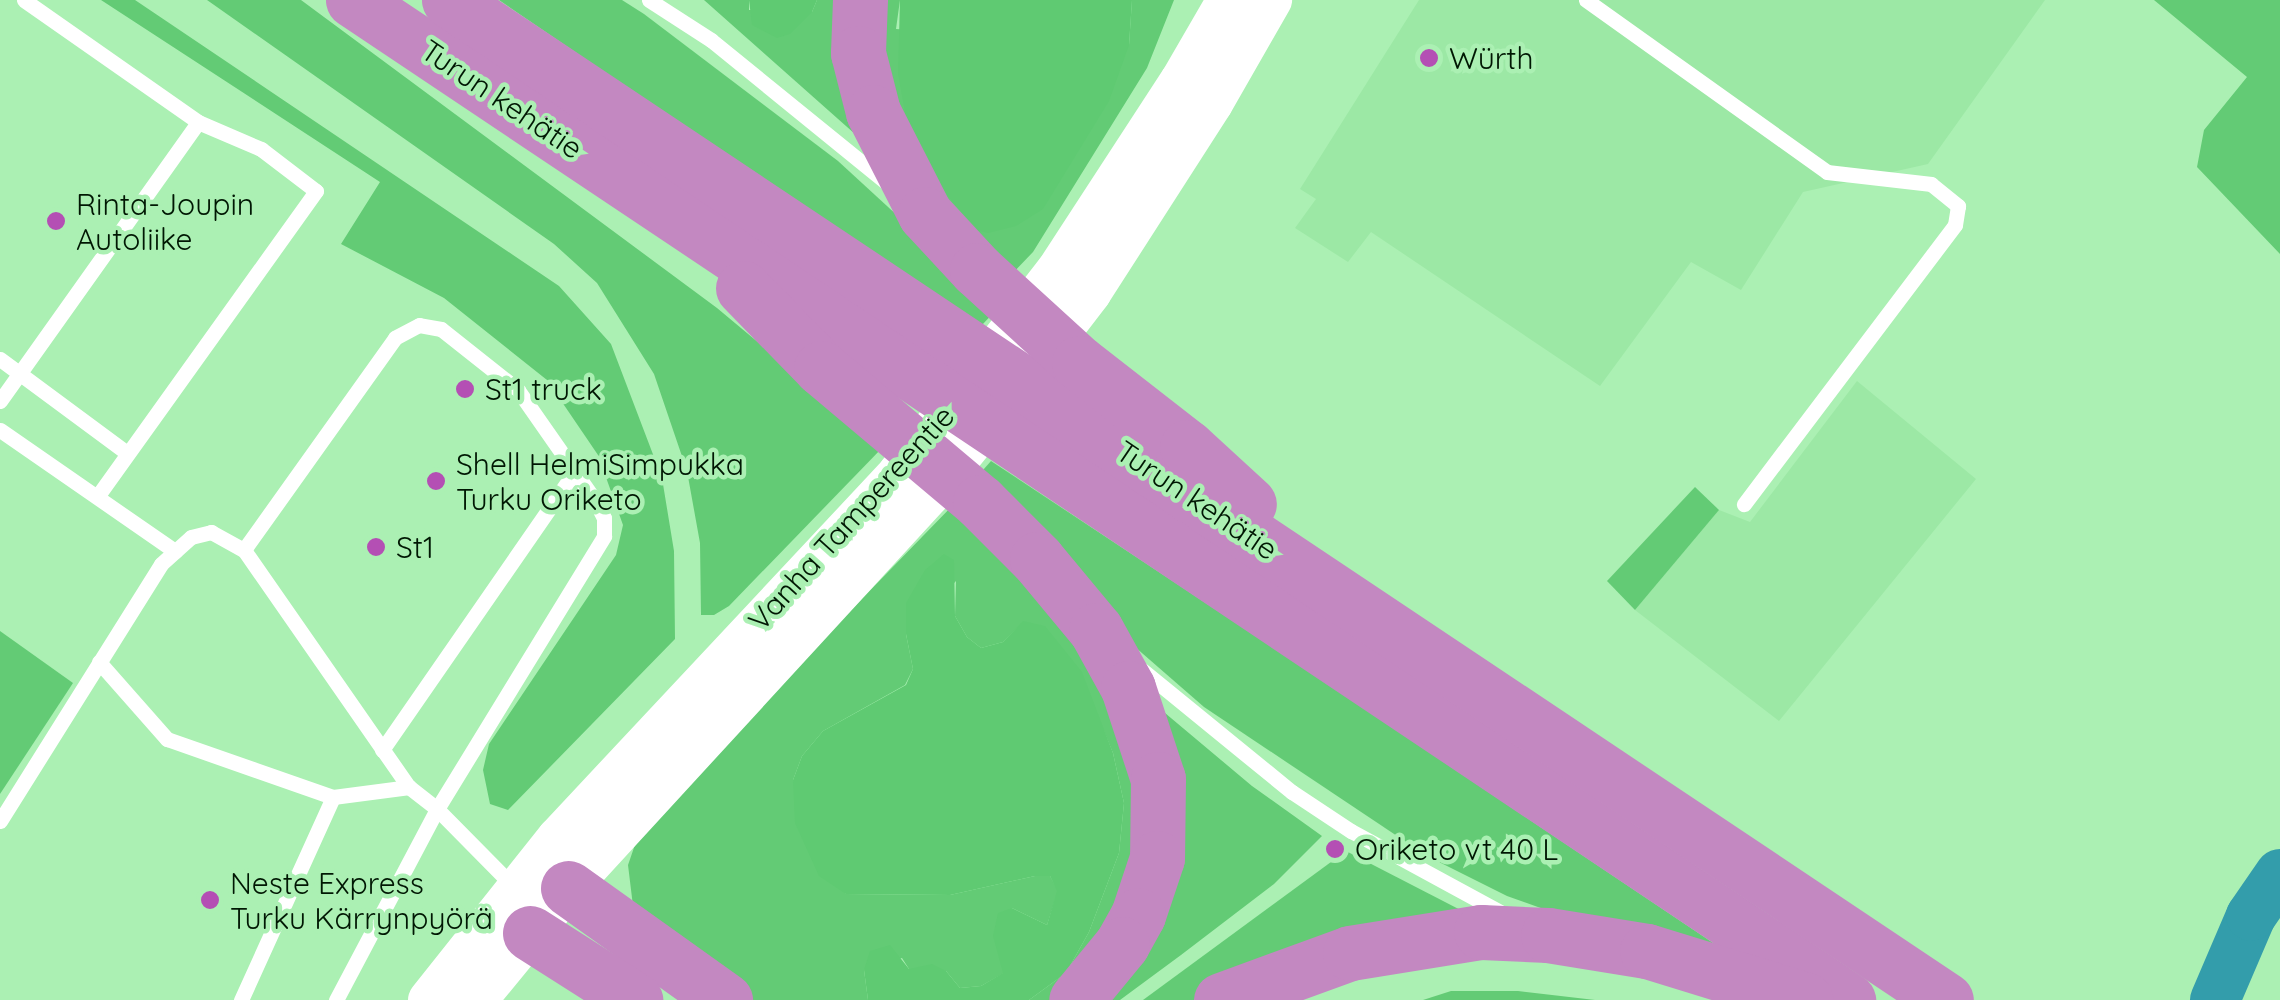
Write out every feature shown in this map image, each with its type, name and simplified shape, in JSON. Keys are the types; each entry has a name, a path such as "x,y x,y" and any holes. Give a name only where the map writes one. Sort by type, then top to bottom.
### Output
{"highway":[{"name":"Turun kehätie","path":"352,0 1848,1000"},
{"name":"Turun kehätie","path":"448,0 1946,1000"},
{"path":"860,0 858,53 873,112 925,214 977,270 1079,363 1188,446 1373,618"},
{"path":"660,204 821,368 980,502 1037,559 1096,630 1128,688 1158,779 1159,833 1152,877 1138,915 1110,963 1076,1000"},
{"path":"538,903 635,1000"},
{"path":"538,903 725,1000"},
{"path":"1221,1000 1314,963 1385,945 1480,932 1548,935 1701,964 1806,1000"}],"main road":[{"name":"Vanha Tampereentie","path":"1073,282 1228,0"},
{"name":"Vanha Tampereentie","path":"429,1000 538,903 914,484 1212,102 1271,0"},
{"name":"Vanha Tampereentie","path":"476,1000 538,903"}],"lane":[{"path":"24,0 198,122 262,150 316,190 98,496"},
{"path":"650,0 711,40 925,214"},
{"path":"1586,0 1826,172 1931,184 1958,206 1955,225 1744,504"},
{"path":"0,401 198,122"},
{"path":"244,550 394,338 420,325 442,329 518,390 604,518 604,536 437,808 336,1000"},
{"path":"0,359 127,453"},
{"path":"0,430 175,551"},
{"path":"382,750 574,471"},
{"path":"0,821 161,564 191,536 211,532 244,550 408,788 437,808 538,903"},
{"path":"1096,630 1292,792 1368,840 1548,935"},
{"path":"99,662 167,740 333,797 408,788"},
{"path":"241,1000 333,797"}],"shaded area":[{"path":"101,0 135,0 559,286 611,344 662,478 674,551 675,639 508,810 490,804 483,770 489,744 616,555 623,525 598,455 547,380 444,298 341,244 380,182"},
{"path":"207,0 301,0 717,308 883,447 729,606 714,615 701,615 700,543 687,471 654,374 597,283 554,244"},
{"path":"499,0 622,0 838,161 998,308 982,325 841,234"},
{"path":"704,0 749,0 749,10 812,12 817,0 840,0 864,142"},
{"path":"749,0 817,0 812,12 790,34 777,38 752,25"},
{"path":"874,0 900,0 896,29 1129,45 1132,0 1174,0 1147,68 1033,252 1010,276 909,160"},
{"path":"900,0 1132,0 1129,45 1109,101 1043,209 1016,226 988,233 975,230 937,182 907,123 898,74"},
{"path":"1419,0 2045,0 1928,164 1803,192 1741,290 1691,262 1600,386 1371,232 1348,262 1295,228 1316,199 1300,189"},
{"path":"2154,0 2280,0 2280,254 2197,167 2204,130 2247,77"},
{"path":"1857,381 1976,479 1779,721 1635,610 1719,510 1750,522"},
{"path":"991,461 1740,961 1574,920 1507,896 1427,856 1204,707 1127,640 976,478"},
{"path":"1695,487 1719,510 1635,610 1607,581"},
{"path":"955,503 1106,667 1148,847 1063,1000 1029,1000 1066,973 1089,932 1119,853 1124,803 1113,753 1097,714 1023,622 1003,642 981,648 967,637 955,616 956,581 906,634 913,669 905,685 823,731 802,756 793,780 846,894 950,895 1050,876 1058,891 1047,925 1012,908 1001,959 1004,973 981,986 960,988 946,971 909,969 902,958 864,970 868,1000 753,1000 633,906 628,865 638,836 651,816"},
{"path":"944,554 954,560 955,616 967,637 981,648 1003,642 1023,621 1045,626 1082,672 1113,753 1124,803 1119,853 1089,932 1066,973 1029,1000 868,1000 864,970 870,951 890,945 909,969 932,964 946,971 960,988 981,986 1003,973 993,936 998,913 1012,908 1047,925 1057,891 1050,876 950,895 846,894 819,876 795,823 793,780 802,756 823,731 906,685 913,669 906,634 906,603 925,570"},
{"path":"0,631 73,683 0,794"},
{"path":"1165,713 1252,786 1322,836 1274,884 1181,955 1120,1000 1102,1000"},
{"path":"1346,851 1478,919 1195,1000 1143,1000"},
{"path":"1451,991 1518,991 1595,1000 1423,1000"}],"waterway":[{"path":"2215,1000 2251,916 2280,874"}],"place":[{"name":"Würth","path":"1429,58"},
{"name":"Rinta-Joupin Autoliike","path":"56,221"},
{"name":"St1 truck","path":"465,389"},
{"name":"Shell HelmiSimpukka Turku Oriketo","path":"436,481"},
{"name":"St1","path":"376,547"},
{"name":"Oriketo vt 40 L","path":"1335,849"},
{"name":"Neste Express Turku Kärrynpyörä","path":"210,900"}]}
